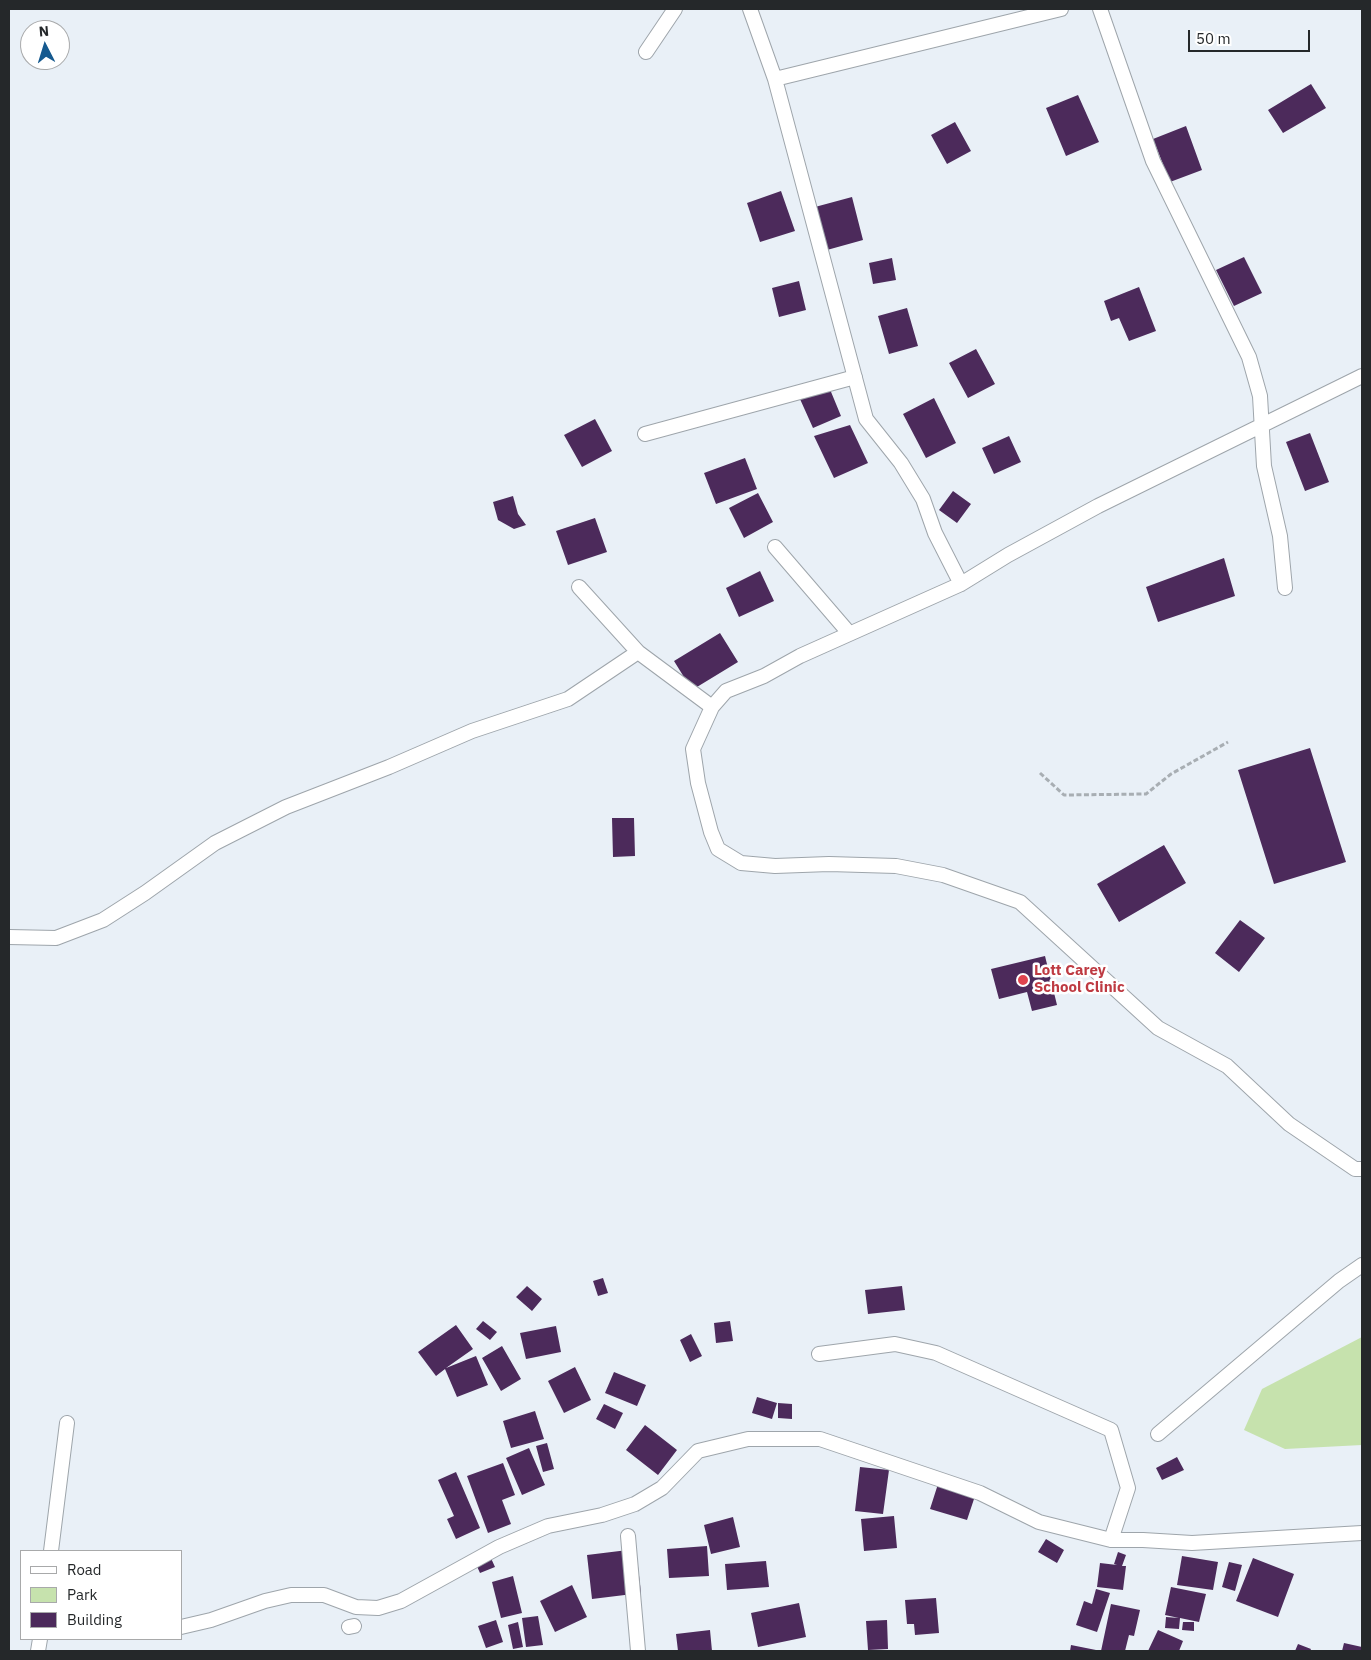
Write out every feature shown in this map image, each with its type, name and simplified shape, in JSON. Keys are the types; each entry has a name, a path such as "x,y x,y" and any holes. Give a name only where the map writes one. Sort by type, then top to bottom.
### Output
{"street":[{"path":"646,52 675,9"},
{"path":"750,9 776,80 866,419 901,464 923,499 935,533 962,584"},
{"path":"776,80 1061,9"},
{"path":"1100,9 1152,161 1249,357 1260,396 1264,466 1280,536 1285,588"},
{"path":"1362,376 1098,506 962,584 800,656 764,676 726,691 712,707 693,749 698,783 711,832 718,849 741,863 775,866 829,864 896,866 943,875 1020,902 1158,1028 1227,1066 1289,1124 1355,1170 1362,1169"},
{"path":"644,434 855,377"},
{"path":"775,546 850,634"},
{"path":"579,587 638,652 712,707"},
{"path":"9,937 56,938 103,920 145,893 215,843 286,807 389,768 472,731 568,699 638,652"},
{"path":"1158,1434 1339,1281 1362,1265"},
{"path":"819,1354 895,1344 936,1353 1111,1430 1128,1488 1111,1540"},
{"path":"51,1550 67,1423"},
{"path":"182,1627 211,1620 291,1595 324,1595 356,1607 378,1608 401,1601 499,1547 548,1526 602,1515 635,1504 662,1488 698,1451 748,1439 820,1438 980,1493 1039,1522 1111,1540 1192,1543 1362,1533"},
{"path":"628,1536 638,1651"}],"path":[{"path":"1040,773 1064,795 1146,794 1171,774 1228,742"}],"green space":[{"path":"1362,1337 1362,1445 1285,1449 1244,1430 1262,1389"}],"building":[{"path":"1311,84 1326,108 1283,133 1268,110"},
{"path":"1078,95 1099,142 1066,156 1046,108"},
{"path":"955,122 971,151 947,164 931,135"},
{"path":"1186,126 1202,170 1170,182 1153,139"},
{"path":"781,191 795,231 760,242 747,203"},
{"path":"852,197 863,240 827,250 815,207"},
{"path":"1244,257 1262,293 1234,306 1216,270"},
{"path":"892,258 896,280 873,284 869,263"},
{"path":"799,281 806,310 779,317 772,288"},
{"path":"1139,287 1156,331 1129,341 1119,318 1111,321 1104,301"},
{"path":"907,308 918,346 889,354 878,316"},
{"path":"976,349 995,384 968,398 949,363"},
{"path":"829,387 841,416 813,428 800,399"},
{"path":"934,398 956,443 926,458 903,414"},
{"path":"595,419 612,451 582,467 564,435"},
{"path":"850,425 868,463 834,478 814,436"},
{"path":"1310,433 1329,482 1305,491 1286,442"},
{"path":"1009,436 1021,462 994,474 982,448"},
{"path":"745,458 757,489 716,504 704,473"},
{"path":"953,491 971,504 957,523 939,510"},
{"path":"758,493 773,522 744,538 729,508"},
{"path":"513,496 518,514 526,525 514,529 498,520 493,502"},
{"path":"595,518 607,552 568,565 556,531"},
{"path":"1224,558 1235,596 1158,622 1146,587"},
{"path":"760,571 774,601 739,617 726,588"},
{"path":"720,633 738,662 692,690 674,661"},
{"path":"1310,748 1346,862 1274,884 1238,770"},
{"path":"612,818 634,818 635,856 613,857"},
{"path":"1164,845 1186,883 1119,922 1097,884"},
{"path":"1240,920 1265,938 1239,972 1215,953"},
{"name":"Lott Carey School Clinic","path":"1045,956 1057,1005 1032,1011 1027,992 999,999 991,969"},
{"path":"603,1278 608,1293 598,1296 593,1281"},
{"path":"527,1286 542,1299 532,1311 516,1297"},
{"path":"902,1286 905,1310 868,1314 865,1290"},
{"path":"483,1321 497,1332 490,1340 476,1329"},
{"path":"730,1321 733,1341 716,1343 714,1323"},
{"path":"456,1325 473,1349 446,1368 476,1356 488,1385 457,1397 445,1369 436,1376 418,1352"},
{"path":"556,1326 561,1352 526,1359 520,1333"},
{"path":"691,1334 702,1356 690,1362 680,1340"},
{"path":"502,1346 521,1379 501,1391 482,1358"},
{"path":"575,1367 591,1400 564,1413 548,1381"},
{"path":"614,1372 646,1385 637,1406 605,1393"},
{"path":"757,1397 777,1403 772,1419 752,1413"},
{"path":"778,1403 792,1404 792,1419 778,1418"},
{"path":"604,1404 623,1413 615,1429 596,1419"},
{"path":"535,1411 544,1439 511,1448 503,1421"},
{"path":"645,1425 677,1450 658,1475 626,1450"},
{"path":"547,1443 554,1469 543,1472 536,1446"},
{"path":"529,1448 545,1485 522,1495 506,1458"},
{"path":"1177,1457 1184,1470 1162,1480 1156,1468"},
{"path":"503,1463 515,1495 502,1500 511,1524 488,1533 467,1476"},
{"path":"860,1467 889,1470 883,1514 855,1511"},
{"path":"456,1472 480,1528 456,1539 447,1519 454,1516 438,1480"},
{"path":"938,1484 975,1496 967,1520 930,1509"},
{"path":"894,1516 897,1548 864,1551 861,1519"},
{"path":"733,1517 740,1547 711,1554 704,1525"},
{"path":"1046,1539 1064,1550 1057,1563 1038,1552"},
{"path":"707,1546 709,1576 669,1578 667,1549"},
{"path":"636,1549 641,1593 592,1599 587,1555"},
{"path":"1118,1552 1126,1555 1122,1566 1126,1566 1123,1590 1097,1587 1100,1563 1117,1565 1114,1564"},
{"path":"490,1556 495,1567 480,1573 475,1562"},
{"path":"1182,1556 1218,1562 1213,1590 1177,1585"},
{"path":"1253,1558 1294,1574 1278,1617 1236,1601"},
{"path":"766,1561 769,1587 727,1590 725,1564"},
{"path":"1229,1562 1242,1565 1235,1591 1222,1587"},
{"path":"513,1576 522,1613 501,1618 492,1582"},
{"path":"572,1585 587,1617 555,1632 540,1601"},
{"path":"1171,1587 1206,1594 1199,1622 1180,1618 1179,1629 1165,1628 1166,1617 1179,1618 1165,1615"},
{"path":"1096,1589 1110,1593 1097,1632 1076,1625 1084,1601 1092,1604"},
{"path":"936,1598 939,1633 915,1635 914,1624 907,1624 905,1600"},
{"path":"799,1603 806,1637 758,1647 751,1613"},
{"path":"1111,1604 1140,1610 1134,1636 1129,1635 1125,1651 1101,1651"},
{"path":"538,1616 543,1645 526,1647 522,1618"},
{"path":"496,1620 503,1642 486,1648 478,1626"},
{"path":"887,1620 888,1649 868,1650 866,1621"},
{"path":"518,1622 523,1647 513,1649 508,1625"},
{"path":"1183,1622 1194,1622 1194,1631 1182,1630"},
{"path":"710,1630 712,1651 678,1651 676,1634"},
{"path":"1158,1630 1183,1641 1179,1651 1148,1651"},
{"path":"1344,1643 1362,1647 1362,1651 1342,1651"},
{"path":"1298,1644 1311,1649 1310,1651 1295,1651"},
{"path":"1071,1645 1096,1650 1096,1651 1070,1651"}],"place":[{"name":"Lott Carey School Clinic","path":"1023,980"}]}
